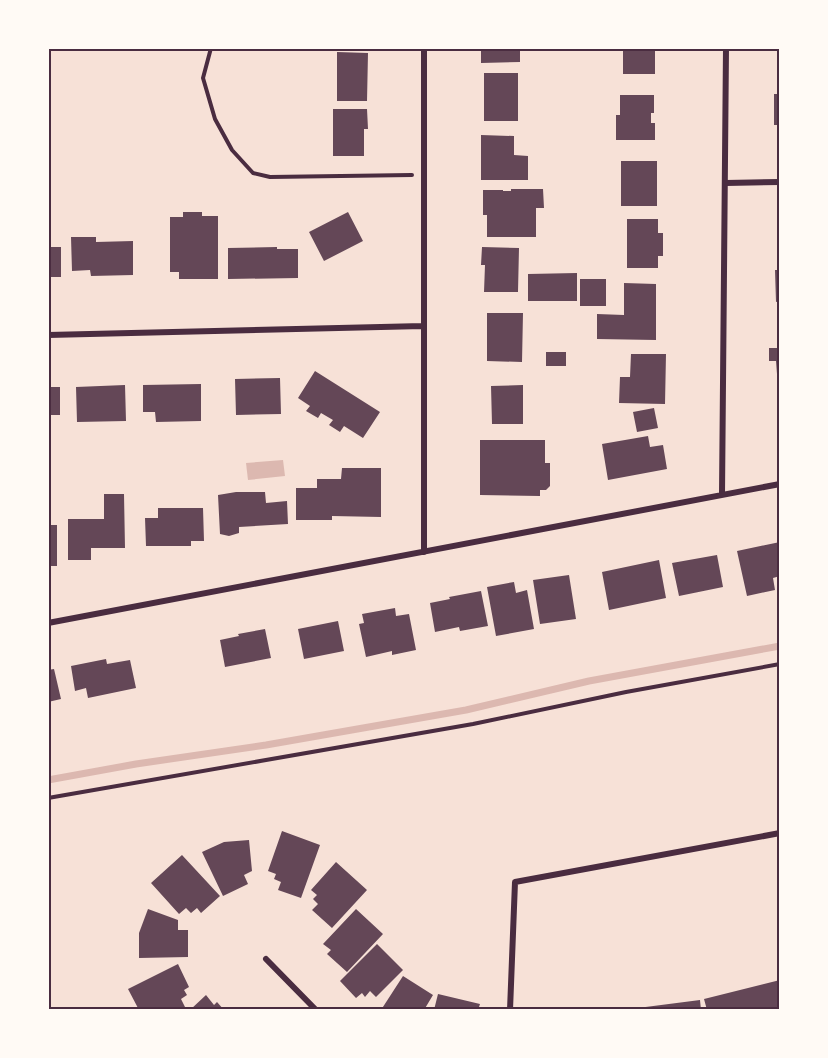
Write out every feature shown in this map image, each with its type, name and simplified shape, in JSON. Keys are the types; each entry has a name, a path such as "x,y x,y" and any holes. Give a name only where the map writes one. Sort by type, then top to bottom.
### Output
{"street":[{"path":"424,48 424,552"},
{"path":"722,494 726,48"},
{"path":"726,183 780,182"},
{"path":"48,335 423,326"},
{"path":"48,623 780,484"},
{"path":"510,1010 515,882 780,833"},
{"path":"266,959 316,1010"}],"path":[{"path":"211,48 203,78 215,119 232,150 253,173 270,177 407,175 424,177"},
{"path":"48,798 473,724 626,692 780,664"}],"shaded area":[{"path":"283,460 285,476 248,480 246,463"}],"building":[{"path":"481,48 520,48 520,62 481,63"},
{"path":"623,48 655,48 655,74 623,74"},
{"path":"337,52 368,53 367,101 337,101"},
{"path":"484,73 518,73 518,121 484,121"},
{"path":"774,94 780,94 780,125 774,125"},
{"path":"620,95 654,95 654,113 651,113 651,123 655,123 655,140 616,140 616,115 620,115"},
{"path":"333,109 367,109 368,129 364,129 364,156 333,156"},
{"path":"481,135 514,136 514,155 528,156 528,180 481,180"},
{"path":"621,161 657,161 657,206 621,206"},
{"path":"511,189 543,189 544,208 536,208 536,237 487,237 487,215 483,215 483,190 511,191"},
{"path":"183,212 202,212 202,216 218,216 218,279 179,279 179,272 170,272 170,217 183,217"},
{"path":"348,212 363,241 324,261 309,232"},
{"path":"627,219 658,219 658,233 663,233 663,256 658,256 658,268 627,268"},
{"path":"71,237 96,237 96,242 133,241 133,275 91,276 90,270 72,271"},
{"path":"48,247 61,247 61,277 48,277"},
{"path":"277,247 277,249 298,249 298,278 228,279 228,248"},
{"path":"482,247 519,248 518,292 484,292 485,265 481,265"},
{"path":"775,270 780,270 780,301 776,302"},
{"path":"577,273 577,301 528,301 528,274"},
{"path":"580,279 606,279 606,306 580,306"},
{"path":"624,283 656,284 656,340 597,339 597,314 624,315"},
{"path":"487,313 523,313 522,362 487,361"},
{"path":"777,320 780,320 780,374 777,374 776,361 769,361 769,348 777,348"},
{"path":"546,352 566,352 566,366 546,366"},
{"path":"631,354 666,354 665,404 619,403 620,377 630,377"},
{"path":"315,371 380,412 363,438 344,426 340,432 329,425 333,420 321,413 318,418 306,411 310,406 298,398"},
{"path":"280,378 281,414 236,415 235,379"},
{"path":"201,384 201,421 156,422 155,412 143,412 143,385"},
{"path":"125,385 126,421 77,422 76,387"},
{"path":"523,385 523,424 492,424 491,386"},
{"path":"48,387 60,387 60,415 48,415"},
{"path":"654,408 658,428 637,432 633,412"},
{"path":"648,436 650,447 663,445 667,469 608,480 602,444"},
{"path":"480,440 545,440 545,463 550,463 550,486 546,490 540,490 540,496 480,495"},
{"path":"342,468 381,468 381,517 332,516 332,520 296,520 296,488 317,488 317,479 341,479"},
{"path":"236,492 265,492 266,503 287,501 288,524 239,527 239,533 229,536 220,534 218,495"},
{"path":"104,494 124,494 125,548 91,548 91,560 68,560 68,519 104,519"},
{"path":"158,508 203,508 204,541 191,541 191,546 146,546 145,518 158,518"},
{"path":"48,525 57,525 57,566 48,566"},
{"path":"780,542 780,576 773,578 775,590 747,596 737,551"},
{"path":"717,555 723,587 679,596 672,563"},
{"path":"659,560 666,598 609,610 602,572"},
{"path":"569,575 576,619 540,624 533,580"},
{"path":"514,582 516,593 527,590 534,629 496,636 487,587"},
{"path":"481,591 488,626 460,631 459,627 435,632 430,603"},
{"path":"395,608 396,616 409,614 416,650 392,655 392,651 366,657 359,624 364,623 362,614"},
{"path":"338,621 344,651 304,659 298,629"},
{"path":"265,629 271,658 225,667 220,640"},
{"path":"106,659 107,664 130,660 136,688 88,698 86,688 75,691 71,666"},
{"path":"54,669 61,699 48,702 48,670"},
{"path":"282,831 320,845 301,898 278,890 281,882 274,879 276,874 268,871"},
{"path":"249,840 252,871 244,875 248,884 223,896 202,852 224,842"},
{"path":"182,855 220,896 201,913 197,908 191,913 186,908 179,914 151,883"},
{"path":"336,862 367,890 332,928 312,910 318,904 313,899 317,895 311,890"},
{"path":"148,909 178,920 178,930 188,930 188,957 139,958 139,933"},
{"path":"356,909 383,934 347,972 327,954 331,950 323,944"},
{"path":"377,944 403,970 376,997 370,991 365,997 362,993 356,998 340,981"},
{"path":"178,964 189,987 184,990 187,995 181,999 185,1007 180,1010 139,1010 128,989"},
{"path":"403,976 433,995 424,1010 381,1010"},
{"path":"780,980 780,1010 707,1010 704,999"},
{"path":"438,994 480,1004 478,1010 434,1010"},
{"path":"206,995 214,1005 217,1002 224,1010 190,1010"},
{"path":"700,1000 701,1010 630,1010 630,1009"}],"waterway":[{"path":"48,780 466,710 589,681 780,646"}]}
